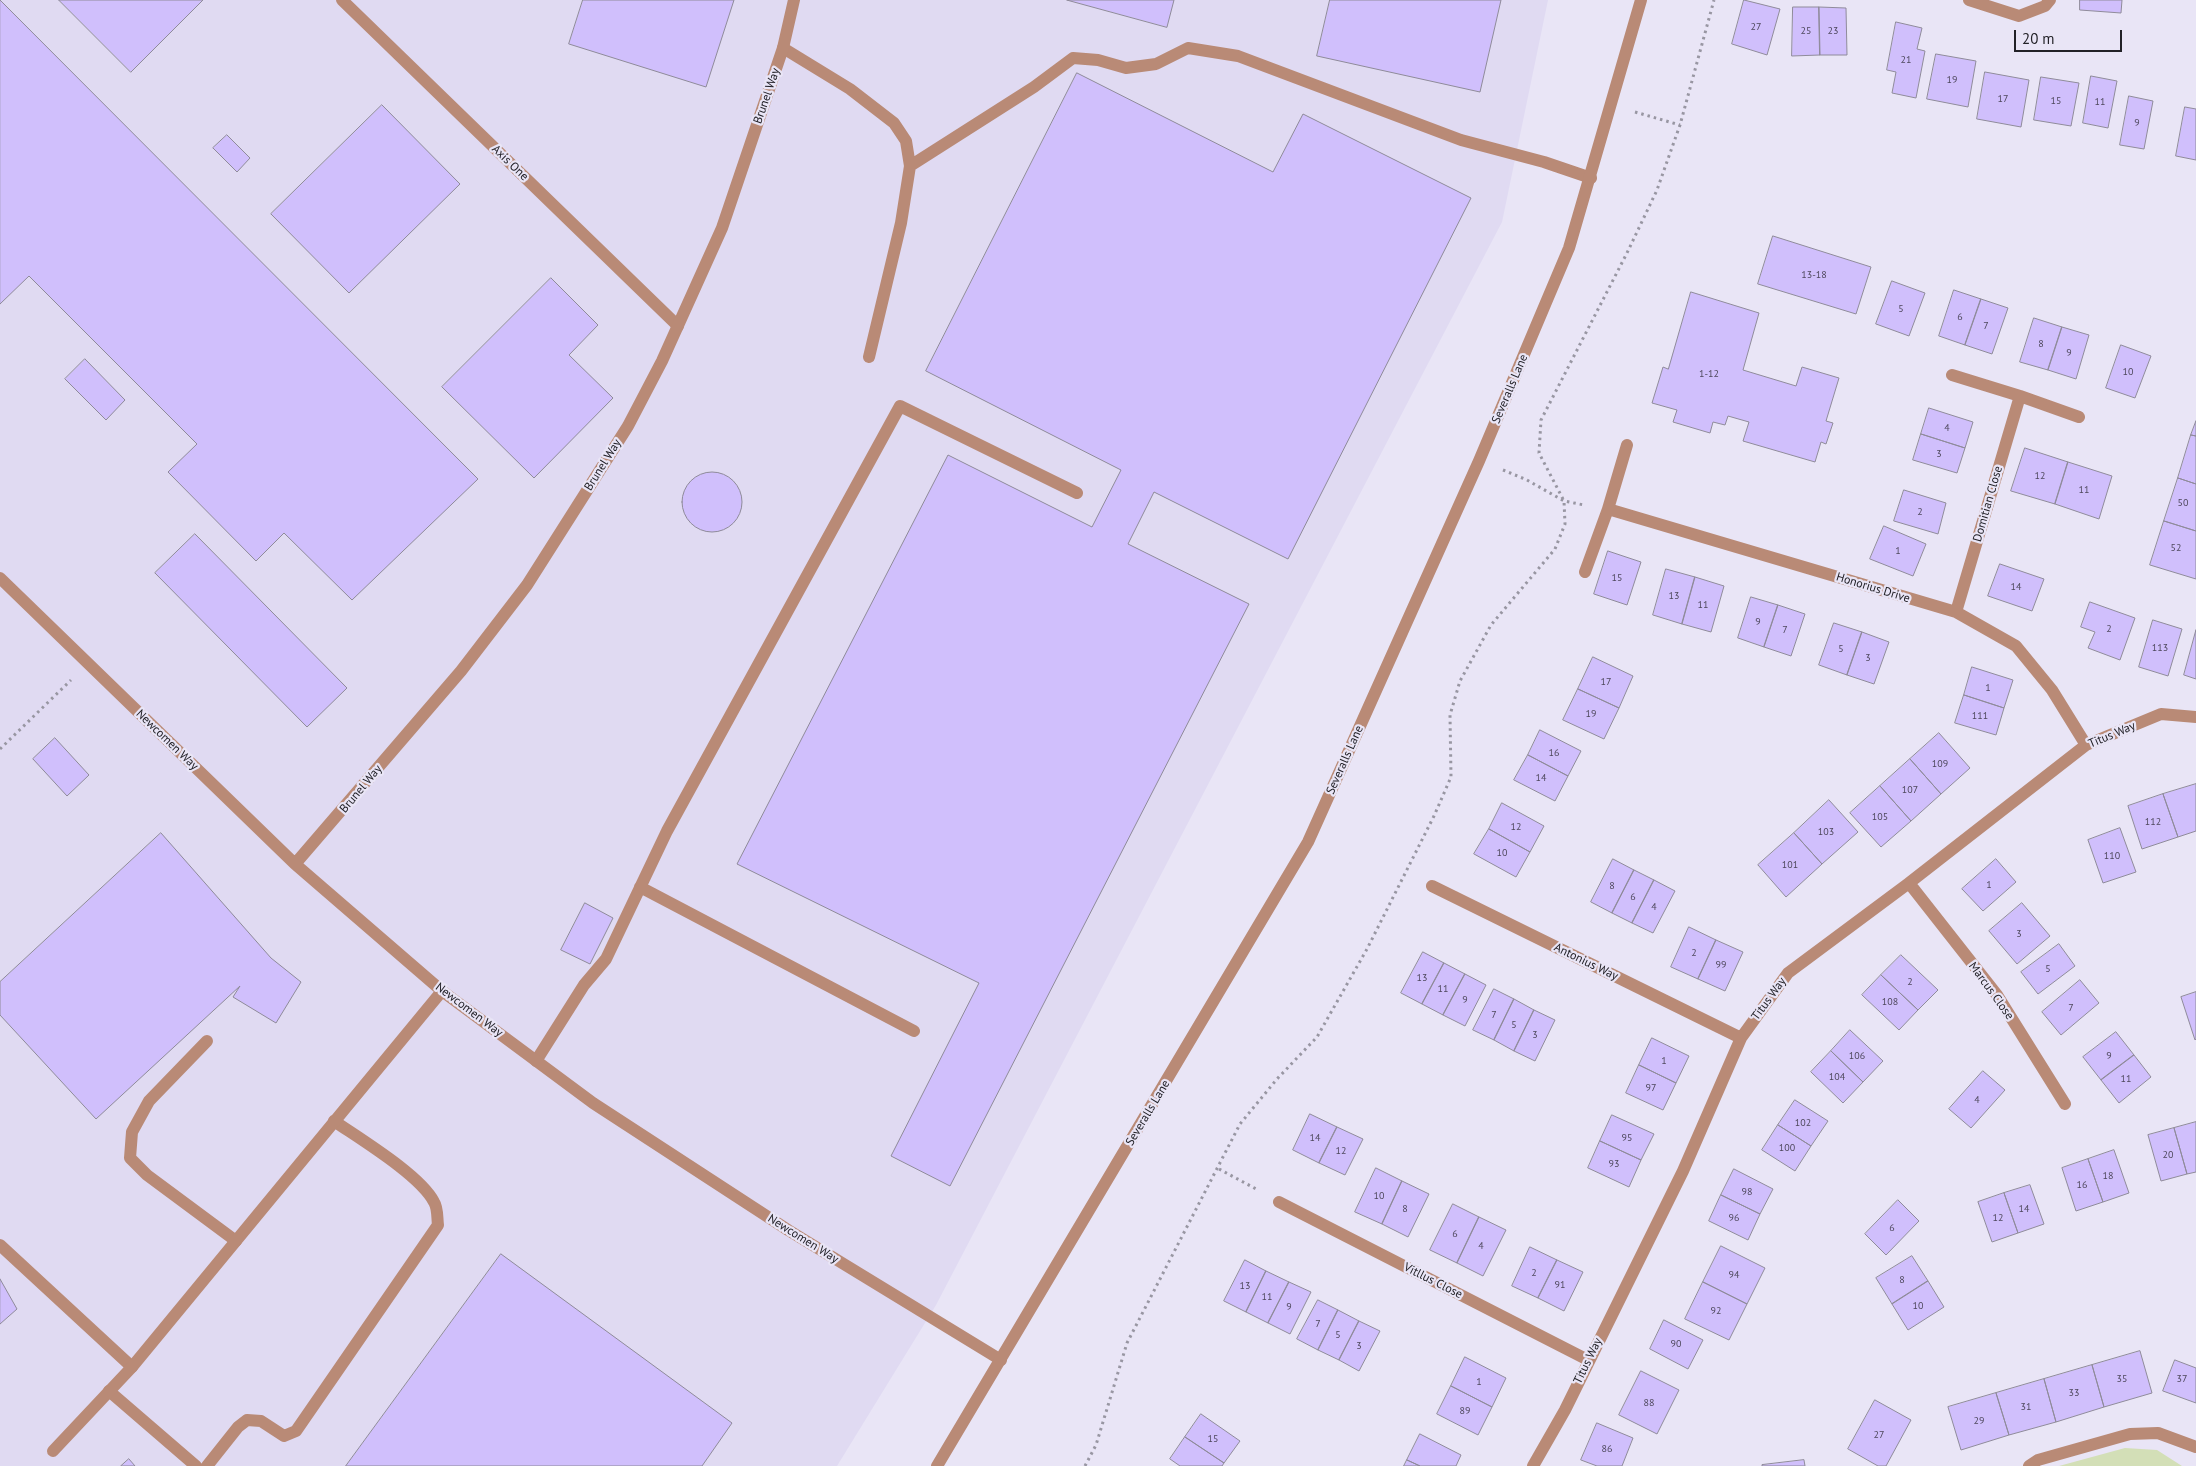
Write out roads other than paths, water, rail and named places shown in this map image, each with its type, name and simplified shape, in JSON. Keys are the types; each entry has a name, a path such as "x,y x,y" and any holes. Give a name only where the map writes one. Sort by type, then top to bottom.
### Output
{"street":[{"name":"Axis One","path":"342,0 678,326"},
{"name":"Brunel Way","path":"296,864 461,671 527,585 628,426 678,326 722,228 784,48 794,0"},
{"name":"Severalls Lane","path":"937,1466 1308,842 1479,460 1569,248 1641,0"},
{"path":"1969,0 2019,16 2045,6 2050,0"},
{"path":"784,48 850,89 894,123 906,142 910,166 901,223 870,357"},
{"path":"910,166 1034,87 1073,58 1098,60 1126,68 1156,64 1188,48 1238,56 1461,140 1544,162 1590,178"},
{"path":"1952,375 2079,416"},
{"name":"Domitian Close","path":"1956,612 2020,396"},
{"path":"536,1061 584,985 606,959 667,831 900,406 1077,493"},
{"path":"1585,572 1608,509 1627,445"},
{"name":"Honorius Drive","path":"1608,509 1956,612 2016,646 2052,690 2086,745"},
{"name":"Newcomen Way","path":"0,578 296,864 442,990 593,1103 788,1230 1001,1360"},
{"name":"Titus Way","path":"1534,1466 1565,1410 1588,1360 1683,1171 1741,1038 1788,973 1908,884 2086,745 2161,714 2196,717"},
{"name":"Marcus Close","path":"1908,884 1997,995 2065,1104"},
{"name":"Antonius Way","path":"1432,886 1741,1038"},
{"path":"640,887 914,1031"},
{"path":"53,1451 132,1367 442,990"},
{"path":"207,1041 149,1101 132,1132 130,1158 147,1175 236,1241"},
{"path":"207,1466 238,1427 247,1420 260,1421 284,1436 296,1431 438,1225 435,1203 425,1190 402,1169 334,1121"},
{"name":"Vitllus Close","path":"1279,1202 1588,1360"},
{"path":"0,1245 132,1367"},
{"path":"109,1391 196,1466"},
{"path":"2029,1466 2038,1460 2130,1434 2158,1433 2196,1447"}]}
